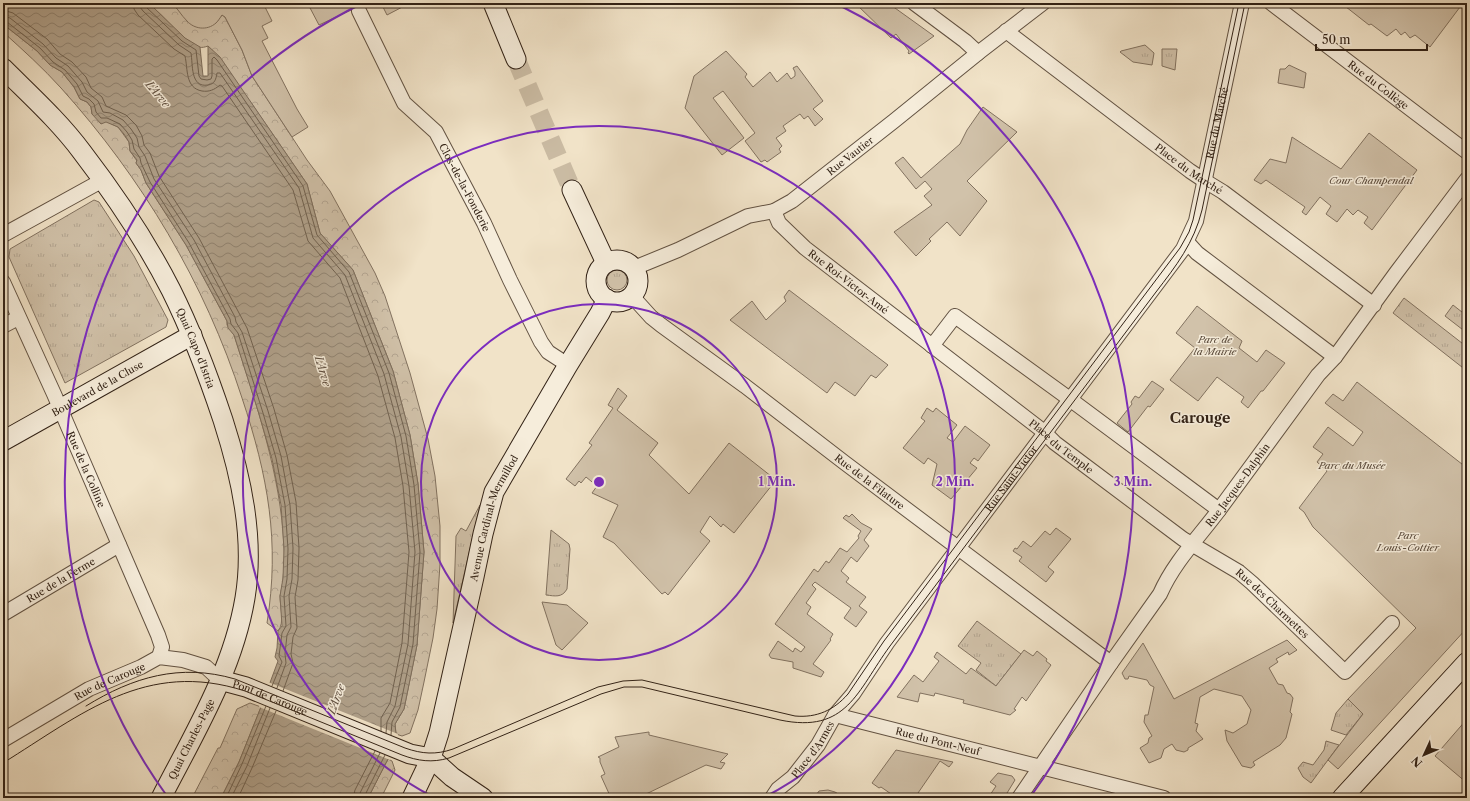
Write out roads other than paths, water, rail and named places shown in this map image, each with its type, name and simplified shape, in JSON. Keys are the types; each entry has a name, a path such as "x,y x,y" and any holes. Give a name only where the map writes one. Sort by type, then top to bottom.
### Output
{"street":[{"path":"493,3 516,59"},
{"path":"914,3 965,41 978,53"},
{"name":"Rue Vautier","path":"634,268 678,250 748,216 774,211 792,201 1043,3"},
{"name":"Rue du Marché","path":"1188,242 1196,221 1242,3"},
{"name":"Rue du Collège","path":"1271,3 1467,152"},
{"name":"Clos-de-la-Fonderie","path":"359,11 404,103 436,132 484,223 541,342 548,352 568,365"},
{"name":"Place du Marché","path":"1006,31 1204,181 1223,192 1374,305"},
{"name":"Quai Capo d'Istria","path":"3,68 54,119 81,150 103,180 147,247 171,290 192,335 212,388 229,438 237,469 246,520 248,567 245,597 239,628 220,680"},
{"name":"Rue Jacques-Dalphin","path":"1019,798 1111,662 1160,594 1165,582 1183,555 1193,545 1318,375 1335,357 1467,179"},
{"path":"3,235 103,180"},
{"path":"572,190 606,263"},
{"name":"Rue Roi-Victor-Amé","path":"774,211 778,223 805,248 932,346"},
{"path":"1188,242 1197,253 1335,357"},
{"name":"Rue Saint-Victor","path":"835,715 853,694 887,643 1071,400 1188,242"},
{"path":"615,259 621,260 634,268 637,273 638,284 637,289 632,296 620,301 611,301 600,293 596,285 596,277 599,269 606,263 615,259"},
{"name":"Rue de la Colline","path":"3,282 158,635 162,647 159,657"},
{"name":"Rue de la Filature","path":"632,296 642,309 660,325 745,386 845,463 1111,662"},
{"name":"Avenue Cardinal-Mermillod","path":"412,798 431,758 439,733 491,498 504,472 607,299"},
{"path":"932,346 954,316 1071,400 1219,510"},
{"path":"3,326 18,318"},
{"name":"Boulevard de la Cluse","path":"3,441 192,335"},
{"name":"Place du Temple","path":"932,346 1046,433 1055,443 1193,545"},
{"name":"Rue de la Ferme","path":"3,614 119,545"},
{"name":"Rue des Charmettes","path":"1193,545 1239,572 1252,582 1345,672 1392,623"},
{"path":"159,657 170,658 206,667 220,680"},
{"name":"Rue de Carouge","path":"3,740 89,688 141,667 159,657"},
{"path":"1342,798 1467,662"},
{"name":"Pont de Carouge","path":"220,680 246,687 403,752 420,757 431,758"},
{"name":"Quai Charles-Page","path":"161,798 220,680"},
{"name":"Rue du Pont-Neuf","path":"835,715 1015,759 1039,768 1164,798"},
{"name":"Place d'Armes","path":"772,798 778,789 793,777 818,745 835,715"},
{"path":"431,758 452,777 483,798"}],"water":[{"name":"L'Arve","path":"3,3 146,3 153,7 185,38 200,47 203,76 208,76 208,46 220,57 307,184 320,233 353,270 393,371 410,435 418,484 424,552 417,645 404,709 395,724 396,734 388,759 368,798 221,798 239,762 278,661 275,657 278,631 282,626 280,596 283,578 284,549 281,505 272,459 234,335 228,328 227,321 186,245 146,183 141,170 136,163 137,160 130,151 129,142 118,127 106,122 101,124 92,114 91,107 87,102 80,99 74,87 62,72 50,65 37,51 3,24"}],"tunnel":[{"path":"516,59 572,190"}],"tram line":[{"path":"86,706 121,687 139,680 176,673 195,672 215,674 235,679 405,748 417,752 429,753 453,749 598,687 623,681 642,680 795,716 811,716 831,709 848,694 884,641 1180,248 1189,232 1193,220 1239,3"},
{"path":"3,763 88,710 116,697 146,687 177,682 209,683 245,691 402,755 425,761 449,758 601,694 624,687 642,687 780,720 803,723 821,721 836,715 848,705 858,693 890,646 1184,254 1199,222 1202,210 1245,3"}],"district":[{"name":"Carouge","path":"1200,418"}],"park label":[{"name":"Cour Champendal","path":"1371,180"},
{"name":"Parc de la Mairie","path":"1215,344"},
{"name":"Parc du Musée","path":"1352,465"},
{"name":"Parc Louis-Cottier","path":"1408,540"}]}
